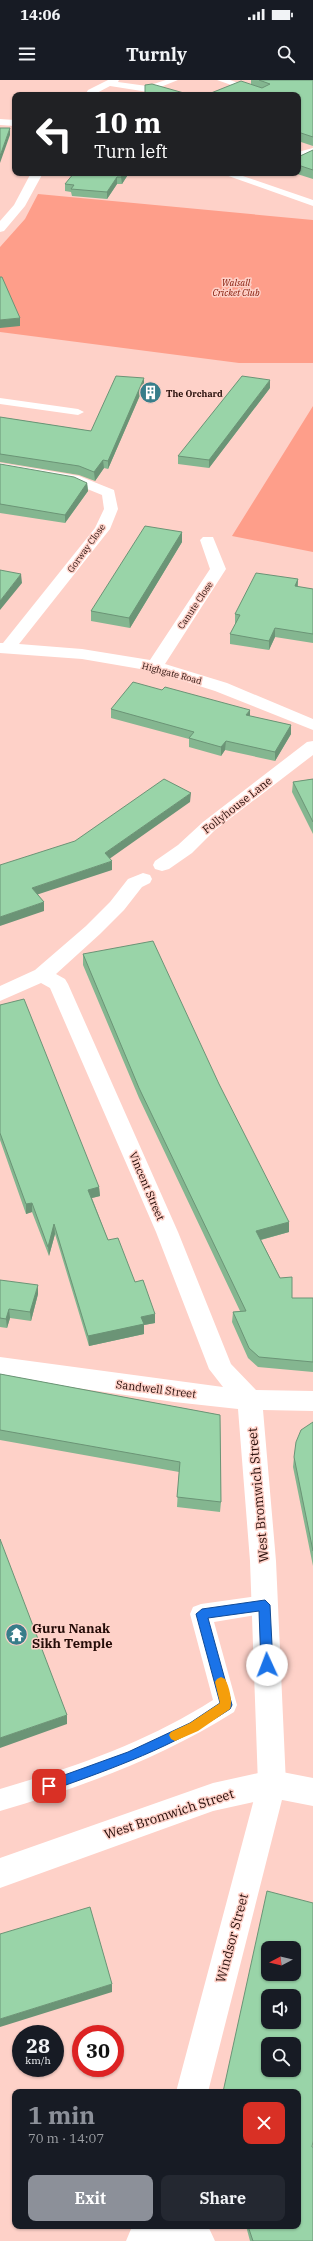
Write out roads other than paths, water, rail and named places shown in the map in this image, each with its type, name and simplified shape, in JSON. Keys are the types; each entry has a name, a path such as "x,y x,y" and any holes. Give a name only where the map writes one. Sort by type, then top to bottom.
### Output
{"street":[{"path":"0,122 12,123"},
{"path":"0,228 19,206 35,176"},
{"name":"Gorway Close","path":"0,467 79,480 109,493 111,509 102,529 4,648"},
{"name":"Canute Close","path":"155,666 218,569 208,540"},
{"name":"Highgate Road","path":"4,648 82,654 155,666 221,687 313,724"},
{"name":"Follyhouse Lane","path":"162,865 185,849 209,826 313,746"},
{"path":"0,994 42,975 93,930 117,906 135,883 143,879"},
{"name":"Vincent Street","path":"42,975 58,984 90,1054 167,1232 221,1369 250,1400"},
{"name":"Sandwell Street","path":"0,1367 174,1392 250,1400 313,1401"},
{"name":"West Bromwich Street","path":"0,1873 213,1797 272,1784 263,1561 250,1400"},
{"path":"272,1784 313,1792"},
{"name":"Windsor Street","path":"193,2089 272,1784"},
{"path":"144,2241 166,2229"},
{"path":"191,2229 198,2241"}],"lane":[{"path":"94,92 112,81 148,89 174,80"},
{"path":"221,80 261,92"},
{"path":"301,155 313,152"},
{"path":"234,176 313,203"},
{"path":"0,402 78,412"},
{"path":"0,1800 62,1782 131,1756 194,1727 226,1705 202,1614 265,1605"}],"place":[{"name":"The Orchard","path":"150,393"},
{"name":"Guru Nanak Sikh Temple","path":"17,1635"}],"park label":[{"name":"Walsall Cricket Club","path":"236,288"}]}
